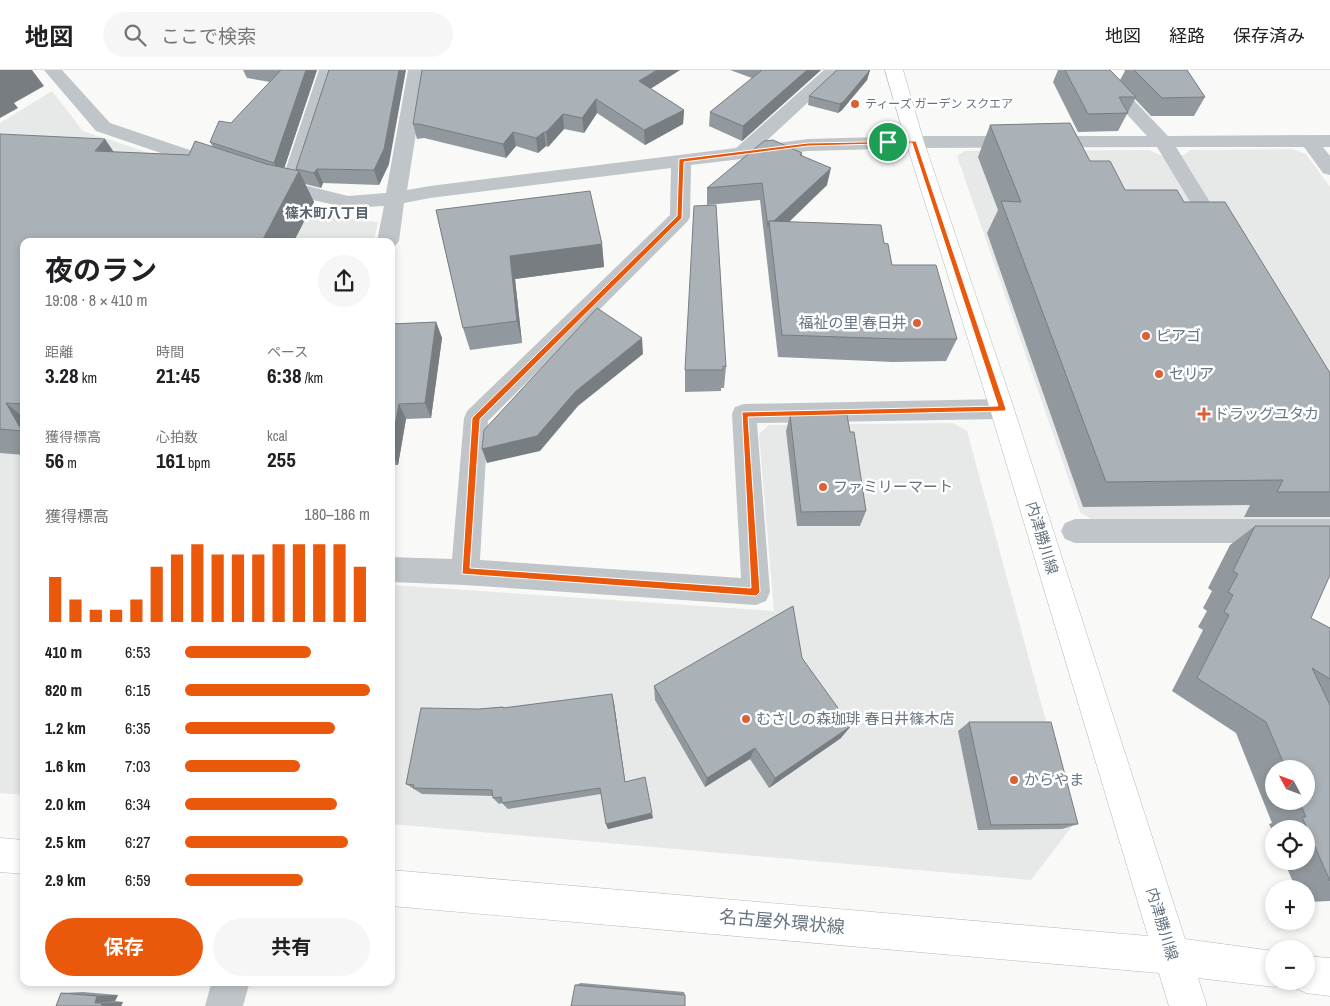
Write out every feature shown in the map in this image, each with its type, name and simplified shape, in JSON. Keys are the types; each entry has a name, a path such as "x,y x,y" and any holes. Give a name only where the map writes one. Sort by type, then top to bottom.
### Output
{"main road":[{"name":"内津勝川線","path":"894,70 914,142 1002,409 1188,1006"},
{"path":"0,854 20,856"},
{"name":"名古屋外環状線","path":"395,888 1172,956 1265,968"},
{"path":"1315,975 1330,977"}],"street":[{"path":"53,70 103,127 242,174"},
{"path":"289,189 328,70"},
{"path":"388,238 417,70"},
{"path":"741,154 834,70"},
{"path":"1095,70 1164,143 1230,251"},
{"path":"1309,141 1330,168"},
{"path":"261,180 289,189 348,202 395,199 430,192 808,145 914,142 1164,143 1330,141"},
{"path":"465,572 476,418 680,217 681,160"},
{"path":"395,569 465,572 756,592 744,414 1002,409"},
{"path":"1075,532 1330,531"},
{"path":"224,1006 230,986"}],"shaded area":[{"path":"52,91 83,131 340,217 378,222 375,238 20,238 20,795 0,793 0,123"},
{"path":"1293,149 1306,154 1330,187 1330,520 1096,522 1080,512 957,156 965,151 1149,150 1160,155 1184,155 1190,150"},
{"path":"953,423 967,431 1074,824 1031,880 395,824 395,585 774,611 759,434 769,425"}],"building":[{"path":"281,70 306,70 274,163 210,142 219,121 231,123"},
{"path":"329,70 399,70 384,149 374,170 317,169 314,173 296,169"},
{"path":"422,70 657,70 639,81 684,110 644,130 596,99 582,118 563,114 546,132 536,138 513,132 503,144 413,124"},
{"path":"762,70 807,70 743,126 710,112"},
{"path":"837,70 870,70 840,104 809,96"},
{"path":"1065,70 1110,70 1136,97 1119,97 1128,113 1088,114"},
{"path":"1134,70 1187,70 1205,97 1162,98"},
{"path":"1070,123 1090,161 1110,161 1125,190 1177,190 1184,202 1225,202 1330,373 1330,492 1277,492 1283,480 1106,482 1001,201 1021,202 990,125"},
{"path":"0,134 105,139 95,151 189,155 195,141 266,164 299,171 264,238 20,238 20,404 6,403 20,431 0,429"},
{"path":"773,140 802,153 800,155 831,168 774,221 769,221 768,227 762,183 707,188 764,141"},
{"path":"590,191 602,244 510,256 517,321 463,328 436,210"},
{"path":"716,205 726,367 723,366 723,370 685,370 694,206"},
{"path":"769,221 881,225 884,243 888,244 892,265 936,265 957,339 782,335"},
{"path":"597,308 642,338 576,391 537,436 482,449 484,430"},
{"path":"436,322 425,403 399,404 395,426 395,324"},
{"name":"ファミリーマート","path":"790,415 847,415 850,432 854,432 866,511 801,512"},
{"path":"1255,526 1330,526 1330,575 1311,618 1330,628 1330,679 1312,668 1330,705 1330,881 1315,847 1315,820 1303,820 1302,817 1306,817 1303,810 1315,810 1315,760 1282,760 1266,722 1197,678 1229,615 1224,612 1233,595 1228,592 1238,574 1233,571"},
{"name":"むさしの森珈琲 春日井篠木店","path":"793,606 802,658 851,726 775,778 755,748 707,778 654,686"},
{"path":"612,694 625,782 645,777 652,813 606,824 600,788 502,803 501,797 493,798 492,790 413,788 414,785 406,784 421,708 503,708"},
{"path":"969,722 1051,722 1078,824 991,825"},
{"path":"575,985 685,995 685,1006 571,1006"},
{"path":"61,993 97,996 95,1003 102,1003 101,1006 56,1006"}],"place":[{"name":"ティーズ ガーデン スクエア","path":"855,104"},
{"name":"福祉の里 春日井","path":"917,323"},
{"name":"ピアゴ","path":"1146,336"},
{"name":"セリア","path":"1159,374"},
{"name":"ドラッグユタカ","path":"1204,414"},
{"name":"ファミリーマート","path":"823,487"},
{"name":"むさしの森珈琲 春日井篠木店","path":"746,719"},
{"name":"からやま","path":"1014,780"}],"district":[{"name":"篠木町八丁目","path":"327,213"}],"route":[{"path":"888,142 914,142 1002,409 744,414 756,592 465,572 476,418 680,217 681,160 808,145 888,142"}]}
